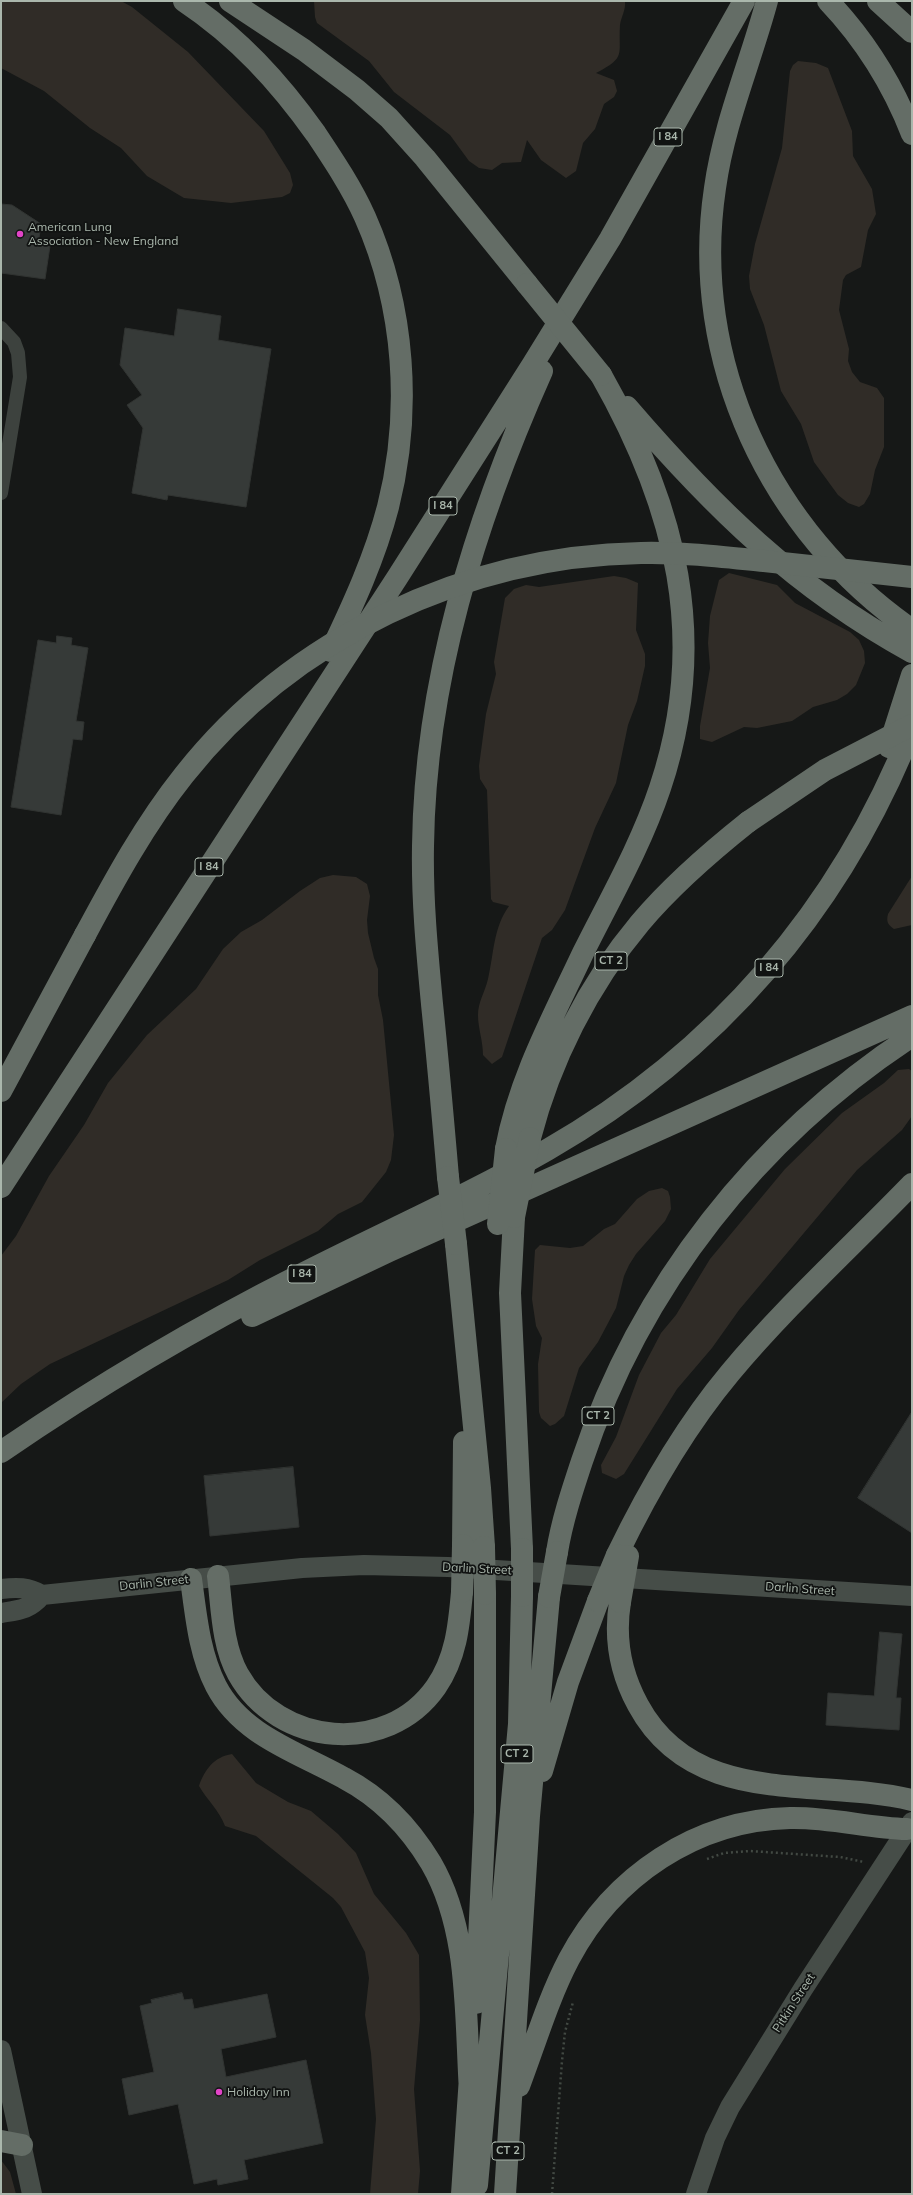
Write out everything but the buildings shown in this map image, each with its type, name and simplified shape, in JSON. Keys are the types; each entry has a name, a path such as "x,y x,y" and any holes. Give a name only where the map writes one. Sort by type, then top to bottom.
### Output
{"highway":[{"path":"184,1 227,33 267,71 300,113 339,169 359,205 373,238 387,283 396,322 402,380 402,418 396,470 388,507 364,577 294,736"},
{"path":"230,1 304,50 357,90 389,118 425,158 601,375 705,493 763,549 824,597 908,639"},
{"name":"I 84","path":"1,1187 491,431 590,273 744,1"},
{"path":"767,1 726,133 713,201 710,244 710,276 713,308 722,355 735,402 750,438 764,466 790,508 840,569 908,639"},
{"path":"828,1 851,27 880,70 912,134"},
{"path":"878,1 912,32"},
{"path":"462,2194 478,1976 485,1812 485,1594 474,1546 463,1482 467,1353 448,1177 429,974 423,880 425,810 435,708 455,611 493,491 534,389 590,273"},
{"path":"506,1220 506,1149 516,1109 537,1050 655,801 668,762 680,706 683,662 683,621 679,581 671,539 659,499 646,464 601,375"},
{"path":"1,1091 121,870 156,813 183,775 221,732 263,694 318,652 365,624 420,598 463,582 518,568 563,559 621,553 697,554 912,577"},
{"path":"856,847 912,675"},
{"name":"CT 2","path":"477,2194 518,1739 522,1655 522,1549 516,1418 502,1315 506,1220 530,1138 544,1093 565,1042 593,990 619,950 640,923 674,886 748,822 825,770 912,725"},
{"name":"I 84","path":"1,1452 125,1371 186,1336 298,1276 524,1163 582,1129 639,1090 702,1039 763,976 818,905 856,847 884,795 912,728"},
{"path":"186,1336 216,1330 244,1320 390,1251 912,1016"},
{"name":"CT 2","path":"505,2194 529,1816 549,1597 557,1552 577,1475 610,1387 648,1315 689,1250 741,1184 794,1129 852,1078 912,1036"},
{"path":"912,1184 791,1306 730,1373 679,1442 630,1528 623,1556 617,1624 618,1646 630,1688 652,1726 664,1740 686,1759 717,1773 754,1782 883,1795 912,1800"},
{"path":"218,1576 228,1648 236,1670 247,1688 264,1706 286,1721 310,1731 340,1735 360,1734 385,1726 410,1713 431,1693 444,1673 455,1646 462,1592 474,1546"},
{"path":"529,1816 568,1682 598,1601 623,1556"},
{"path":"192,1579 196,1615 204,1654 216,1685 227,1703 245,1722 263,1736 345,1778 375,1798 404,1826 431,1864 444,1892 459,1944 470,2091"},
{"path":"511,2107 560,1978 573,1952 594,1920 612,1898 630,1879 652,1863 706,1834 732,1826 761,1820 790,1818 820,1819 872,1827 910,1826"}],"street":[{"path":"1,328 14,342 18,353 20,377 1,493"},
{"name":"Darlin Street","path":"1,1589 24,1588 42,1595 218,1576 335,1566 441,1567 912,1596"},
{"path":"1,1613 21,1610 33,1606 42,1595"},
{"name":"Pitkin Street","path":"696,2194 714,2138 730,2107 803,1989 910,1826"},
{"path":"1,2050 11,2143 32,2194"}],"path":[{"path":"701,1860 724,1853 750,1851 860,1861"},
{"path":"552,2194 565,2032 574,1998"}],"shaded area":[{"path":"1,1 121,1 132,7 188,52 264,131 290,173 293,185 290,193 282,197 231,203 184,198 147,176 121,148 90,128 44,91 1,68"},
{"path":"314,1 625,1 625,7 620,25 620,49 617,59 606,68 596,73 614,80 617,91 614,97 604,104 595,129 583,143 576,171 566,178 541,160 527,140 521,162 502,163 492,170 479,168 469,161 450,135 394,92 369,61 317,23"},
{"path":"798,61 816,63 828,68 852,131 853,156 872,189 876,214 868,230 861,267 846,275 843,280 839,310 849,349 848,361 852,372 860,382 877,388 884,398 884,447 875,470 870,494 864,504 859,507 848,503 838,495 814,462 801,424 781,391 764,325 750,289 749,276 755,244 782,148 790,71 793,65"},
{"path":"729,573 777,585 795,603 850,632 859,640 864,651 865,663 856,685 847,694 837,700 813,707 792,721 757,728 744,727 712,742 700,739 700,726 710,668 708,643 710,616 719,580"},
{"path":"614,576 626,578 638,583 636,630 645,654 645,666 637,701 628,725 616,783 595,828 565,910 552,930 542,938 502,1057 492,1064 483,1055 478,1010 488,979 497,932 509,906 493,902 491,899 487,790 480,779 479,766 486,714 496,674 494,662 505,598 514,589 526,585 539,587"},
{"path":"333,875 356,877 367,884 370,896 367,920 368,933 378,969 378,995 383,1020 394,1135 391,1160 386,1172 362,1202 338,1214 318,1231 260,1260 228,1280 50,1364 21,1384 1,1403 1,1256 16,1236 49,1176 84,1125 108,1083 147,1035 196,989 223,949 241,932 262,920 300,891 320,878"},
{"path":"912,876 912,925 894,929 888,923 888,914"},
{"path":"909,1069 912,1071 912,1116 902,1130 857,1170 739,1310 712,1348 677,1389 624,1474 616,1479 602,1473 601,1465 616,1437 639,1375 661,1333 676,1315 710,1259 785,1169 842,1113 884,1083 898,1070"},
{"path":"662,1188 668,1191 671,1209 665,1221 636,1254 629,1265 624,1276 616,1308 598,1342 579,1368 564,1416 555,1424 550,1426 541,1418 539,1412 538,1364 542,1338 536,1326 532,1299 535,1250 540,1245 570,1248 583,1246 604,1229 615,1224 637,1199 649,1191"},
{"path":"232,1754 256,1783 288,1802 311,1811 338,1834 356,1853 374,1894 406,1933 419,1955 420,2020 414,2089 420,2171 418,2194 370,2194 376,2119 371,2053 365,2015 369,1978 365,1952 341,1907 333,1898 256,1836 225,1826 220,1815 199,1786 207,1769 215,1761"},
{"path":"1,2160 10,2172 16,2194 1,2194"}],"place":[{"name":"American Lung Association - New England","path":"20,234"},
{"name":"Holiday Inn","path":"219,2092"}]}
